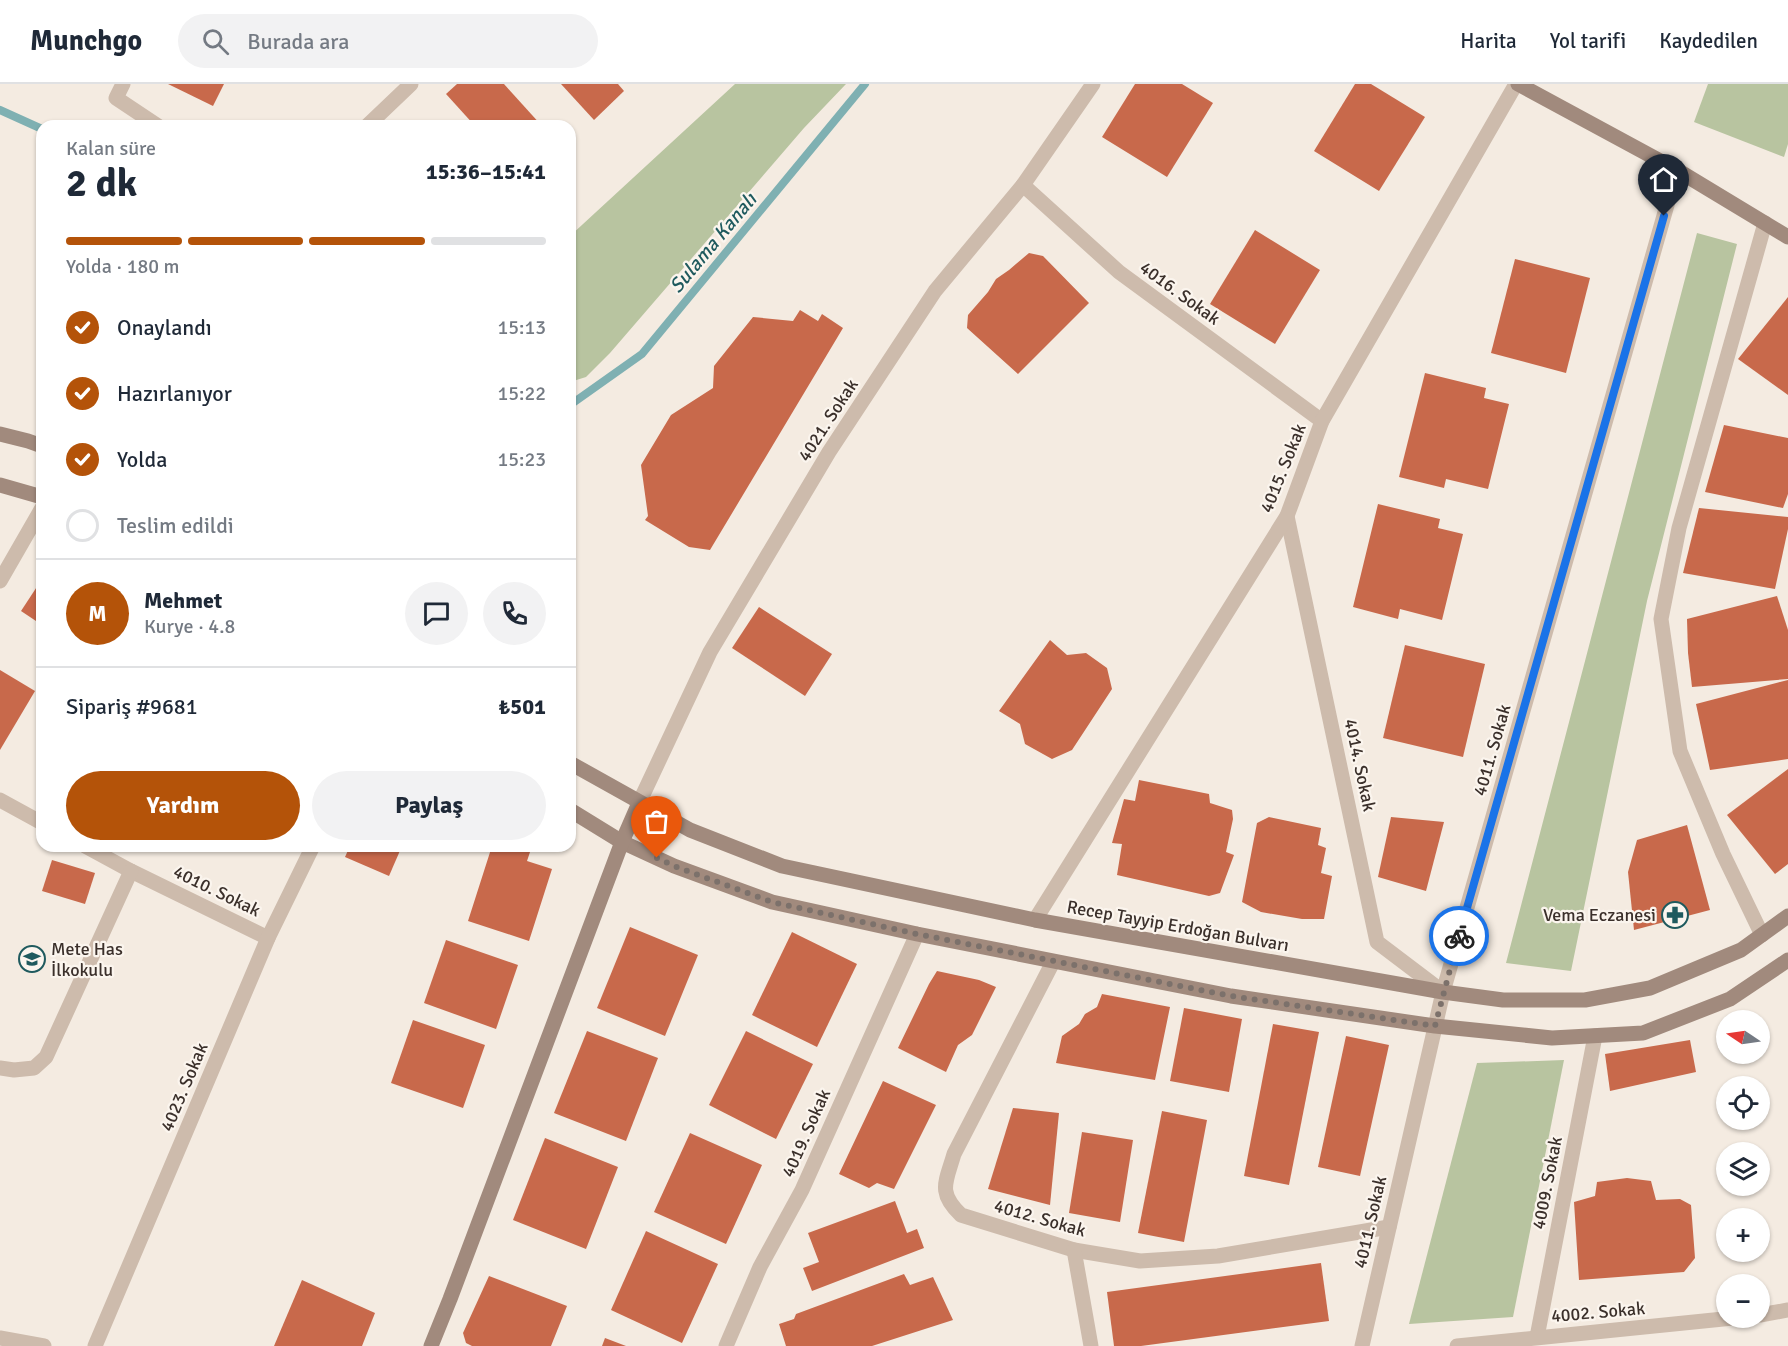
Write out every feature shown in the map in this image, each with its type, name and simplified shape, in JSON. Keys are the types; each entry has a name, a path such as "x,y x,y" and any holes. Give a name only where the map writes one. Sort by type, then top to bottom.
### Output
{"main road":[{"path":"1517,84 1677,170 1788,237"},
{"path":"0,435 36,444"},
{"path":"0,485 36,495"},
{"name":"Recep Tayyip Erdoğan Bulvarı","path":"576,766 690,830 782,866 1035,920 1443,992 1503,1000 1585,1000 1650,988 1742,950 1788,916"},
{"path":"431,1346 622,842 639,803"},
{"path":"576,814 622,842 674,866 772,902 1053,962 1231,996 1435,1026 1552,1038 1643,1033 1730,999 1788,960"}],"street":[{"path":"123,84 116,98 149,120"},
{"path":"373,120 411,84"},
{"name":"4021. Sokak","path":"639,803 710,652 830,452 935,291 1023,185 1093,84"},
{"name":"4015. Sokak","path":"1035,920 1287,516 1322,421 1517,84"},
{"name":"4011. Sokak","path":"1362,1346 1443,992 1677,170"},
{"name":"4016. Sokak","path":"1023,185 1119,272 1322,421"},
{"path":"1762,935 1722,854 1680,751 1660,619 1679,528 1765,223"},
{"name":"4014. Sokak","path":"1287,516 1377,942 1443,992"},
{"path":"0,580 36,518"},
{"path":"0,800 36,820"},
{"name":"4010. Sokak","path":"96,852 268,938"},
{"name":"4023. Sokak","path":"95,1346 268,938 310,852"},
{"path":"0,1068 14,1070 34,1068 46,1057 132,871"},
{"name":"4019. Sokak","path":"726,1346 760,1267 802,1190 917,934"},
{"name":"4012. Sokak","path":"1053,962 954,1154 944,1187 949,1204 961,1215 1074,1250 1140,1261 1218,1256 1389,1227"},
{"name":"4009. Sokak","path":"1537,1337 1595,1036"},
{"path":"1074,1250 1091,1346"},
{"path":"1770,1313 1788,1310"},
{"name":"4002. Sokak","path":"1457,1346 1537,1337 1563,1341 1716,1321"},
{"path":"0,1338 44,1346"}],"green space":[{"path":"735,84 846,84 804,128 610,353 586,377 576,380 576,230"},
{"path":"1708,84 1788,84 1788,144 1784,157 1694,122"},
{"path":"1697,233 1737,244 1647,601 1571,971 1506,963"},
{"path":"1564,1060 1513,1317 1409,1324 1477,1063"}],"building":[{"path":"168,84 224,84 213,106"},
{"path":"457,84 504,84 537,120 470,120 446,94"},
{"path":"561,84 618,84 624,91 594,120"},
{"path":"1135,84 1182,84 1213,103 1167,177 1102,137"},
{"path":"1355,84 1371,84 1425,117 1379,191 1314,151"},
{"path":"1255,230 1320,270 1275,344 1210,304"},
{"path":"1029,253 1043,256 1089,303 1018,374 967,328 968,315 996,279"},
{"path":"1515,259 1590,278 1566,373 1491,353"},
{"path":"1788,297 1788,395 1738,359"},
{"path":"800,310 818,321 822,314 843,328 710,550 689,547 645,520 648,516 641,465 671,415 713,388 714,366 753,317 793,321"},
{"path":"1425,373 1486,388 1484,398 1509,404 1488,489 1446,479 1444,488 1399,477"},
{"path":"1724,425 1788,438 1788,494 1783,508 1705,492"},
{"path":"1378,504 1440,519 1438,528 1463,534 1442,620 1400,609 1398,619 1353,607"},
{"path":"1699,508 1788,517 1788,529 1775,589 1683,573"},
{"path":"36,588 36,621 21,611"},
{"path":"1777,596 1788,630 1788,679 1692,687 1687,619"},
{"path":"759,607 832,654 805,696 732,648"},
{"path":"1050,640 1067,655 1086,653 1107,668 1112,689 1072,750 1052,759 1025,744 1020,724 999,711"},
{"path":"1405,645 1485,664 1463,757 1383,738"},
{"path":"0,670 35,691 0,750"},
{"path":"1788,680 1788,759 1710,770 1696,704"},
{"path":"1788,769 1788,864 1775,874 1727,815"},
{"path":"1139,780 1209,794 1210,803 1232,810 1233,819 1226,852 1234,855 1220,893 1209,896 1117,875 1122,844 1112,843 1124,799 1135,801"},
{"path":"1269,817 1321,828 1318,845 1326,848 1321,873 1332,876 1324,919 1302,919 1261,912 1242,902 1257,823"},
{"path":"1391,817 1444,822 1426,891 1378,877"},
{"path":"1687,825 1710,910 1634,930 1628,872 1637,840"},
{"path":"347,852 399,852 389,876 345,857"},
{"path":"490,852 530,852 527,861 552,869 529,941 468,921"},
{"path":"52,860 95,873 85,904 42,891"},
{"path":"630,927 698,955 665,1036 597,1008"},
{"path":"792,932 857,964 817,1047 752,1015"},
{"path":"446,940 518,965 496,1029 424,1003"},
{"path":"937,971 979,980 996,987 972,1035 958,1045 946,1072 898,1048"},
{"path":"1102,994 1170,1007 1155,1080 1056,1063 1062,1036 1079,1024 1085,1014 1097,1007"},
{"path":"1184,1008 1242,1019 1229,1092 1170,1081"},
{"path":"413,1020 485,1045 463,1108 391,1083"},
{"path":"1273,1024 1319,1032 1289,1185 1244,1176"},
{"path":"587,1031 658,1058 626,1141 554,1113"},
{"path":"746,1031 813,1064 776,1139 709,1105"},
{"path":"1346,1036 1389,1045 1360,1176 1318,1167"},
{"path":"1690,1040 1696,1072 1610,1091 1605,1054"},
{"path":"883,1081 936,1105 894,1189 877,1183 869,1188 839,1174"},
{"path":"1013,1108 1059,1113 1050,1205 988,1189"},
{"path":"1162,1111 1207,1120 1184,1242 1138,1233"},
{"path":"1082,1132 1133,1140 1120,1222 1069,1213"},
{"path":"690,1133 762,1165 726,1244 654,1212"},
{"path":"545,1138 618,1167 586,1249 513,1220"},
{"path":"1627,1178 1651,1181 1656,1200 1680,1199 1691,1205 1695,1258 1684,1272 1579,1280 1574,1202 1595,1196 1597,1182"},
{"path":"895,1201 907,1233 917,1229 924,1248 812,1291 803,1268 819,1262 808,1233"},
{"path":"646,1231 718,1264 682,1343 611,1310"},
{"path":"1321,1263 1329,1321 1141,1346 1114,1346 1107,1292"},
{"path":"904,1274 910,1285 933,1277 953,1320 872,1346 786,1346 779,1324 794,1319 796,1314"},
{"path":"489,1276 567,1306 551,1346 472,1346 466,1343 463,1333"},
{"path":"302,1280 375,1313 362,1346 274,1346"},
{"path":"605,1338 626,1346 602,1346"}],"waterway":[{"name":"Sulama Kanalı","path":"576,401 642,354 865,84"},
{"name":"Sulama Kanalı","path":"0,110 36,126"}],"way so far":[{"path":"657,858 772,902 917,934 1231,996 1435,1026 1459,936"}],"place":[{"name":"Vema Eczanesi","path":"1675,915"},
{"name":"Mete Has İlkokulu","path":"32,959"}],"route":[{"path":"1459,936 1664,216"}]}
